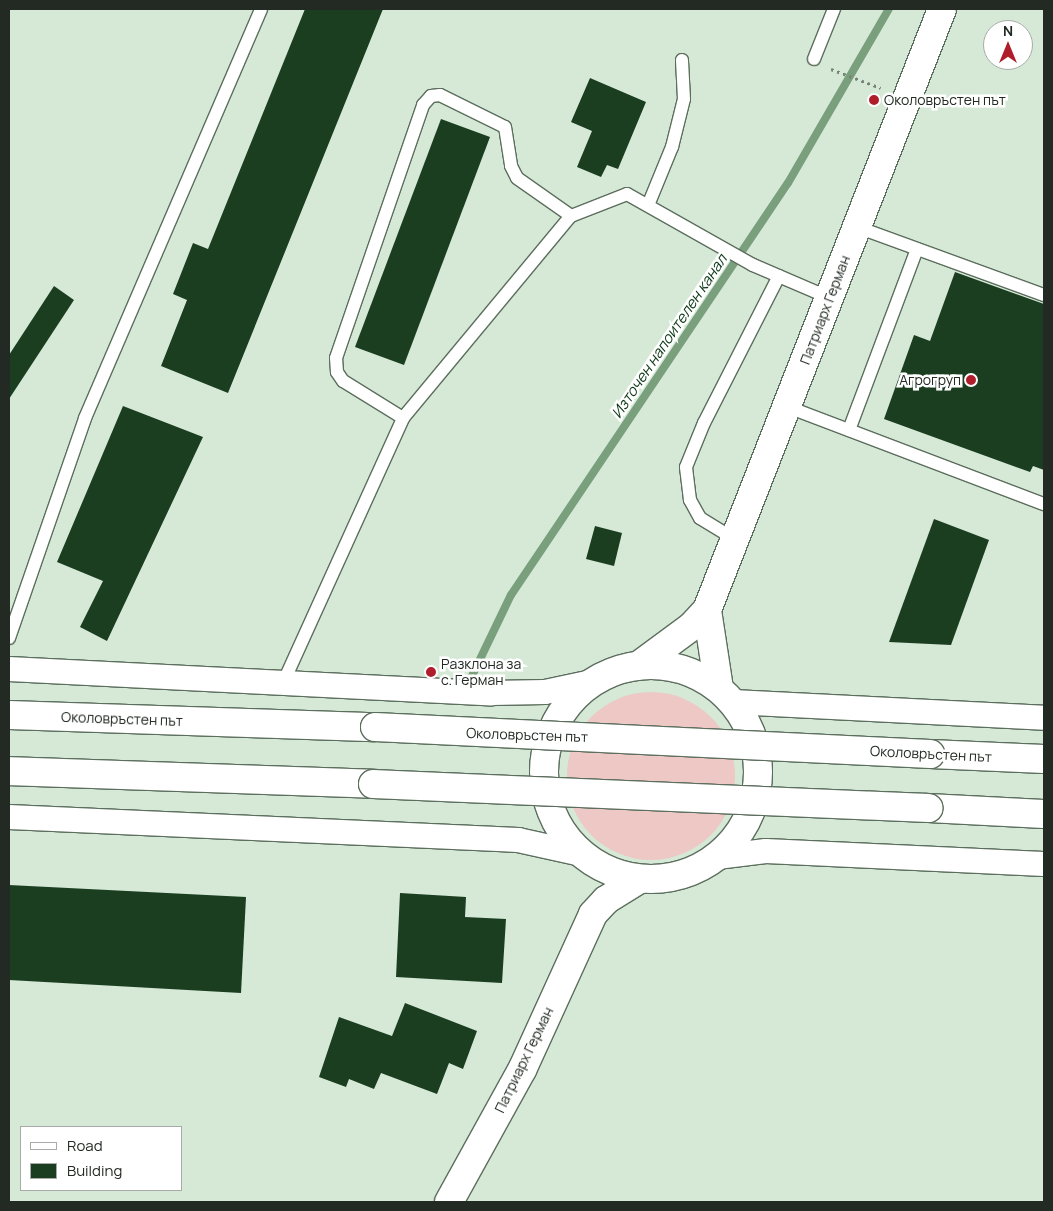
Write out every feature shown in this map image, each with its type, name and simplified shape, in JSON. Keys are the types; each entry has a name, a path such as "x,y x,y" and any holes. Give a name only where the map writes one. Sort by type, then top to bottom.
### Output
{"main road":[{"name":"Патриарх Герман","path":"707,610 736,540 942,9"},
{"path":"638,666 673,667 726,695 746,721 755,745 758,776 750,813 740,832 717,857 680,876 640,879 614,873 584,857 558,828 547,804 543,763 546,748 559,716 569,702 592,682 638,666 692,626 707,610"},
{"path":"707,610 726,695"},
{"name":"Околовръстен път","path":"9,715 375,727 1044,759"},
{"path":"9,771 373,784 1044,814"},
{"name":"Патриарх Герман","path":"584,857 593,874 593,914"},
{"name":"Патриарх Герман","path":"449,1202 522,1070 593,914 606,900 640,879"}],"street":[{"path":"9,669 491,693 545,692 592,682"},
{"path":"726,695 1044,718"},
{"path":"9,817 518,840 584,857"},
{"path":"717,857 766,851 1044,864"}],"lane":[{"path":"9,638 86,418 261,9"},
{"path":"814,59 834,9"},
{"path":"648,203 672,147 684,99 682,60"},
{"path":"403,418 343,381 337,372 336,358 423,105 431,96 440,95 505,127 511,166 517,178 571,216"},
{"path":"283,684 403,418 571,216 627,194 648,203 753,265 830,298"},
{"path":"857,227 1044,295"},
{"path":"849,430 917,249"},
{"path":"736,540 700,518 690,500 686,466 704,423 780,276"},
{"path":"788,407 1044,504"}],"path":[{"path":"838,74 868,84"}],"shaded area":[{"path":"651,692 675,696 690,702 698,706 716,723 721,729 731,752 735,776 731,800 725,815 721,823 704,841 698,846 675,856 651,860 627,856 612,850 604,846 586,829 581,823 571,800 567,776 571,752 577,737 581,729 598,711 604,706 627,696"}],"building":[{"path":"305,9 383,9 228,393 161,366 187,300 173,294 193,243 208,249"},
{"path":"590,78 646,102 618,169 607,165 601,177 577,167 592,131 571,122"},
{"path":"441,119 490,137 404,365 355,347"},
{"name":"Агрогруп","path":"955,272 1044,304 1044,470 1033,466 1030,472 884,419 914,335 930,341"},
{"path":"54,286 74,300 9,399 9,355"},
{"path":"123,406 203,437 107,641 80,627 103,581 57,562"},
{"path":"934,519 989,540 951,645 889,642"},
{"path":"595,526 622,533 614,566 586,559"},
{"path":"9,885 246,897 241,993 9,980"},
{"path":"400,893 466,897 465,917 506,919 502,983 396,977"},
{"path":"405,1003 477,1031 463,1069 449,1063 437,1094 381,1073 374,1089 349,1079 346,1087 319,1077 339,1017 392,1036"}],"waterway":[{"name":"Източен напоителен канал","path":"471,678 511,595 788,183 889,9"}],"place":[{"name":"Околовръстен път","path":"874,100"},
{"name":"Агрогруп","path":"971,380"},
{"name":"Разклона за с. Герман","path":"431,672"}]}
